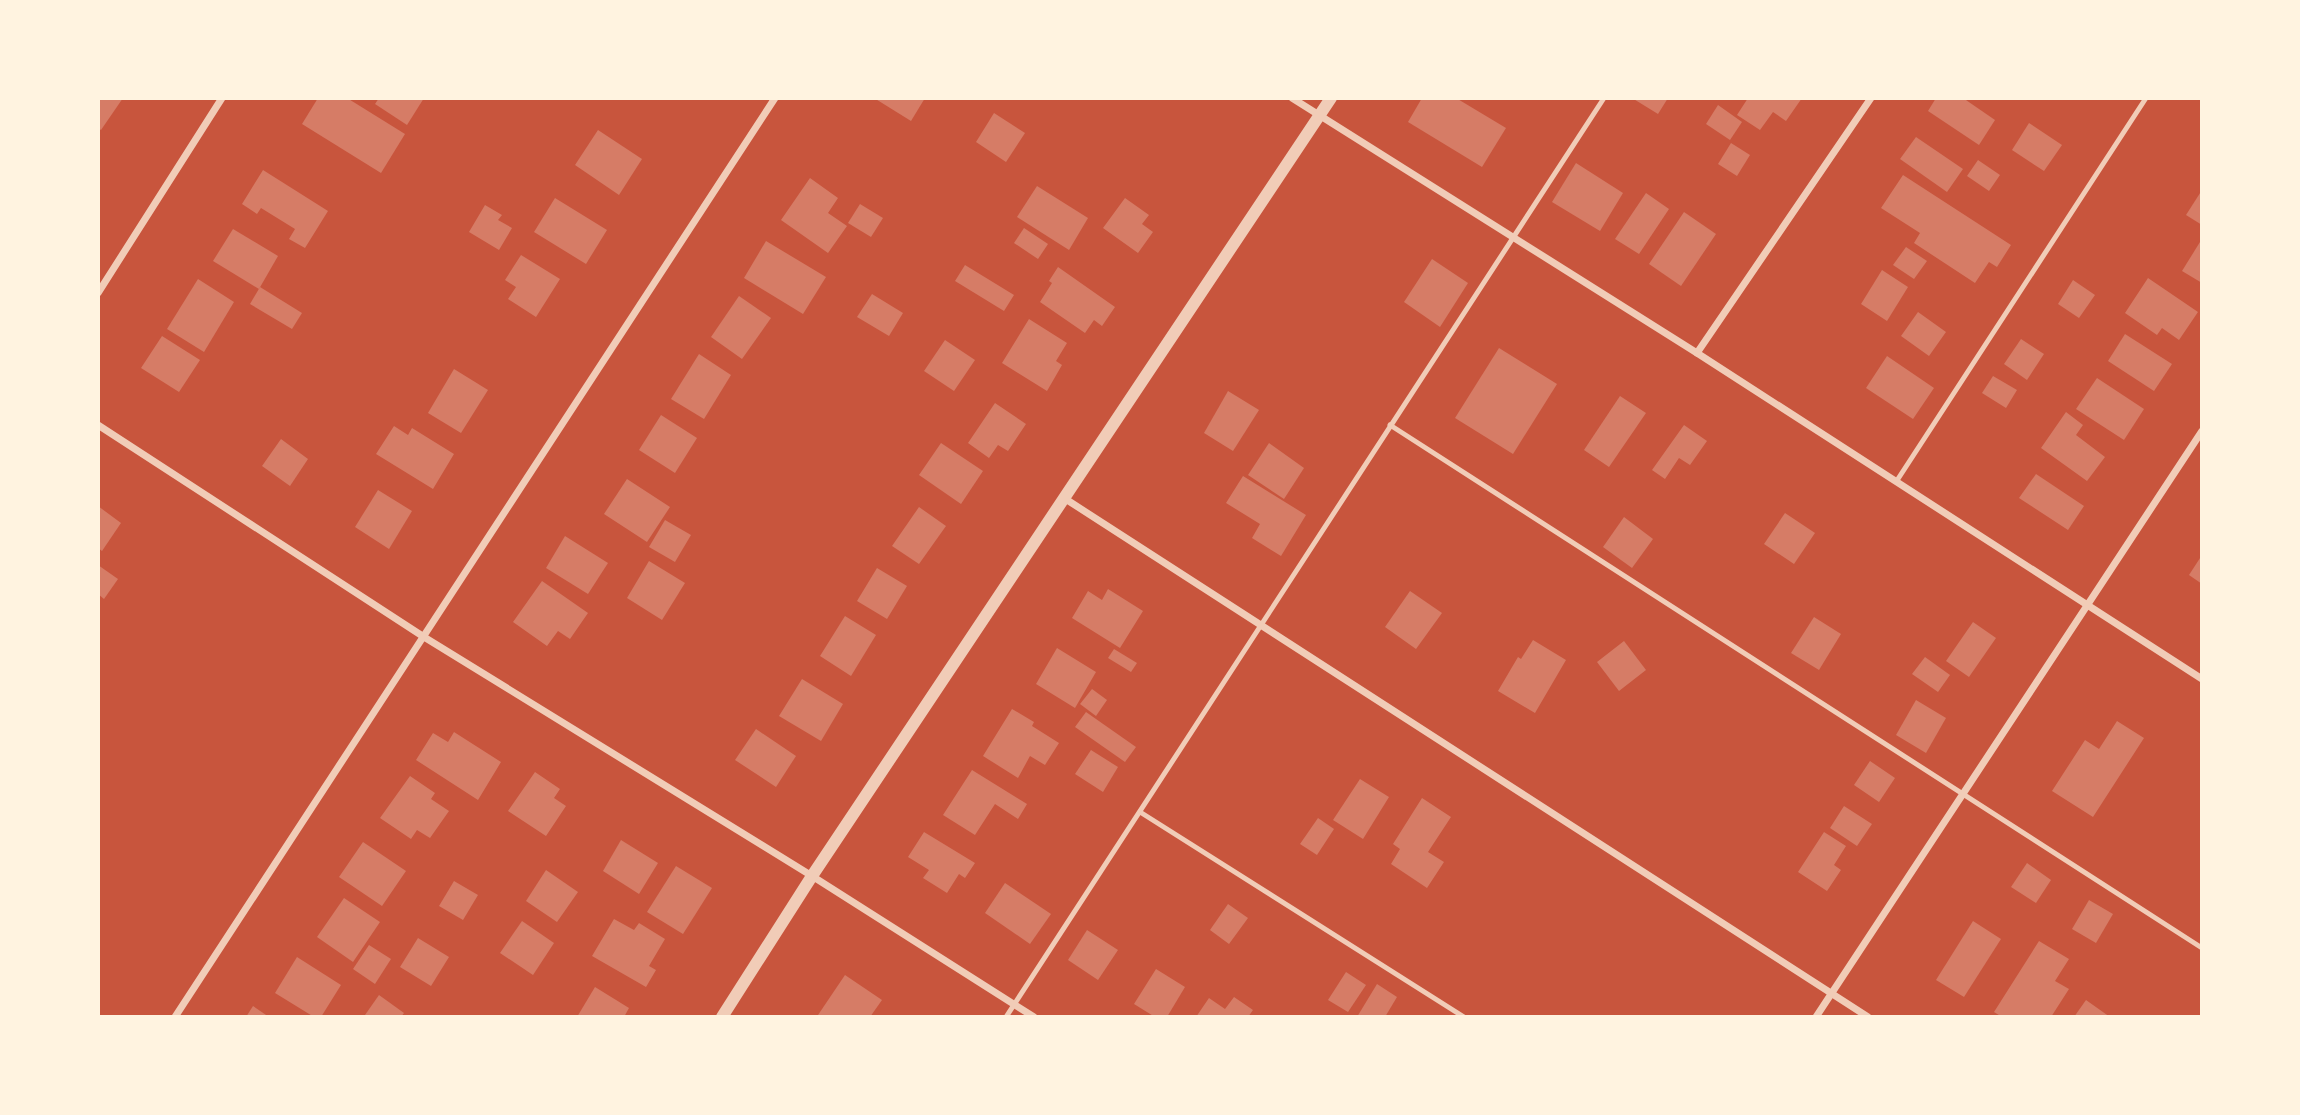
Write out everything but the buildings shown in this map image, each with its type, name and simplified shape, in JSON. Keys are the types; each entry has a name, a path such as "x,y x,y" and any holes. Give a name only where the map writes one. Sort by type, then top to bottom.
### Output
{"street":[{"path":"98,293 222,98"},
{"path":"175,1017 775,98"},
{"path":"1292,98 1697,353 2202,679"},
{"path":"722,1017 812,876 1331,98"},
{"path":"1697,353 1871,98"},
{"path":"98,425 424,637 812,876 1034,1017"},
{"path":"1816,1017 2202,431"},
{"path":"1064,498 1868,1017"}],"lane":[{"path":"1006,1017 1604,98"},
{"path":"1896,482 2146,98"},
{"path":"1390,425 2202,948"},
{"path":"1140,812 1464,1017"}]}
